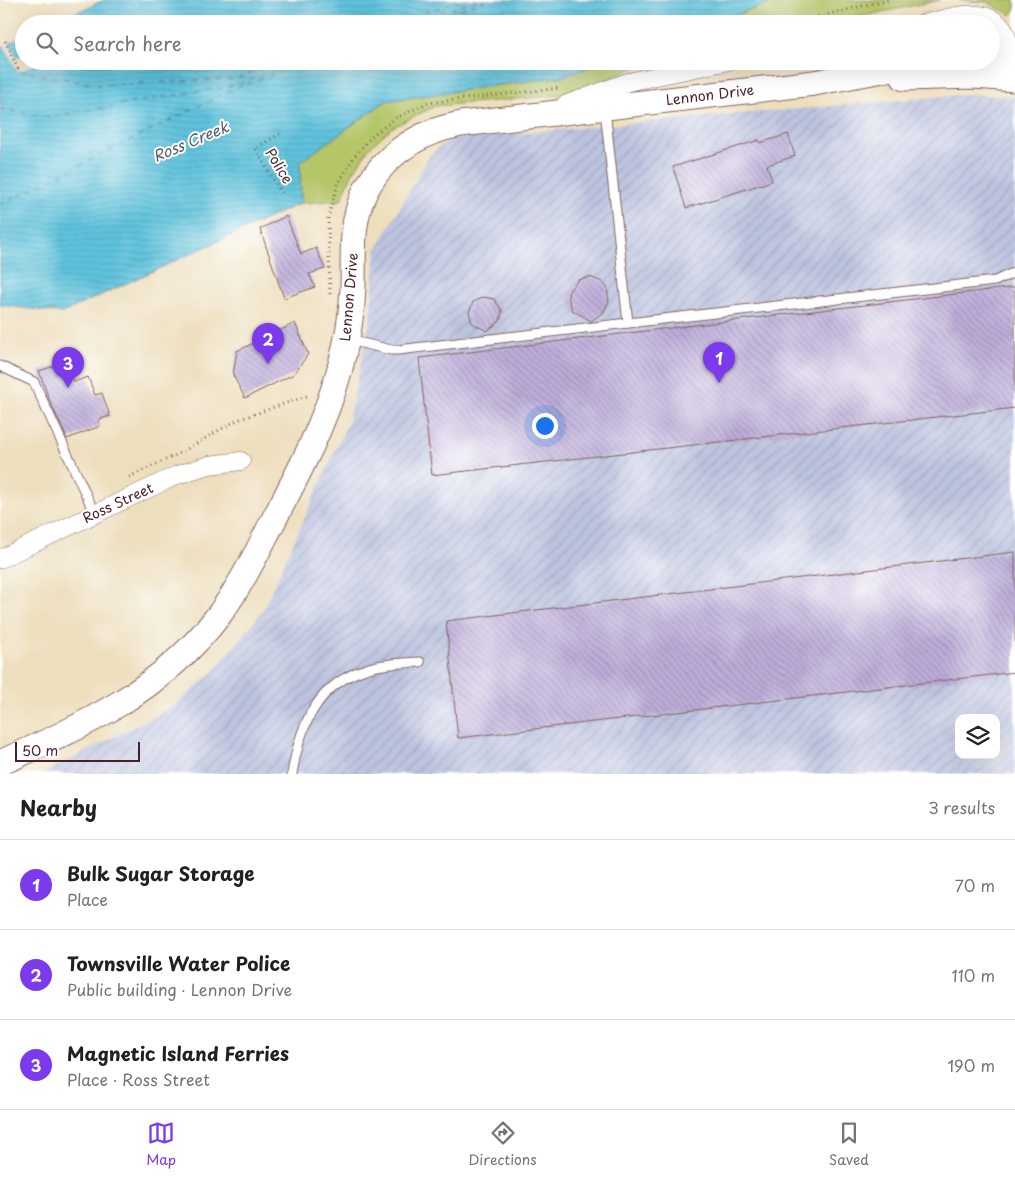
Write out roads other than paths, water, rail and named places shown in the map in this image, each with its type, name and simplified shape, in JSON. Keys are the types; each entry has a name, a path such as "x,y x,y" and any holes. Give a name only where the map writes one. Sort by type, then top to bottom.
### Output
{"street":[{"path":"1000,26 1009,40 1005,52 1004,78"},
{"path":"544,114 628,82 686,70"},
{"name":"Lennon Drive","path":"814,83 883,70"},
{"name":"Lennon Drive","path":"0,762 86,724 132,697 178,660 214,621 243,578 318,433 338,376 346,339 353,290 355,221 363,196 384,164 407,144 433,130 461,124 814,83 926,77 1004,78"},
{"name":"Ross Street","path":"0,559 192,470 223,462 241,461"}],"lane":[{"path":"605,107 628,323"},
{"path":"346,339 398,350 995,281 1015,272"},
{"path":"0,366 34,382 95,514"},
{"path":"292,774 297,742 312,710 327,692 341,682 369,668 420,662"}],"water":[{"path":"104,0 778,0 736,15 72,15"},
{"name":"Ross Creek","path":"15,40 15,70 581,70 564,76 386,101 300,162 301,203 62,313 0,305 0,47"}],"place":[{"name":"Townsville Water Police","path":"268,364"},
{"name":"Bulk Sugar Storage","path":"719,383"},
{"name":"Magnetic Island Ferries","path":"68,388"}]}
